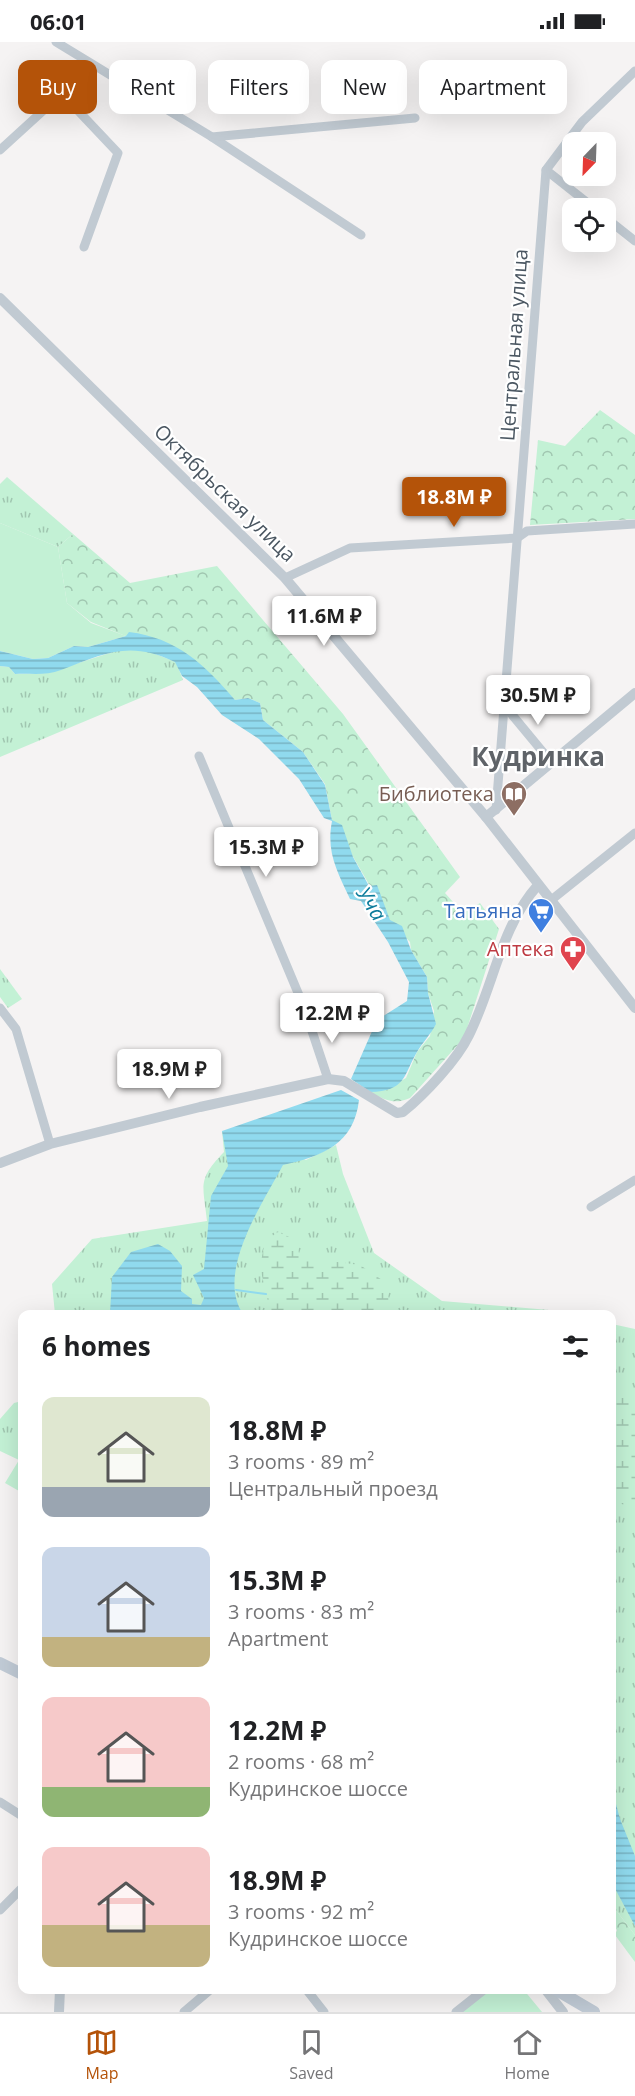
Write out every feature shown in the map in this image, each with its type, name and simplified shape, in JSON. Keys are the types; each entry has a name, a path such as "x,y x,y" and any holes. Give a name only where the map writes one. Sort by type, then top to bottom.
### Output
{"main road":[{"path":"0,1663 18,1672"},
{"path":"560,1994 583,2012"},
{"path":"562,1994 594,2012"}],"street":[{"path":"56,42 212,137 361,235"},
{"path":"581,198 546,170 582,122 635,71"},
{"path":"0,150 57,98 67,99 118,153 84,247"},
{"path":"212,137 415,118"},
{"name":"Центральная улица","path":"496,810 546,170"},
{"path":"616,226 635,242"},
{"name":"Октябрьская улица","path":"0,298 285,578 486,817 635,1008"},
{"path":"285,578 350,548 517,538 527,531 635,524"},
{"path":"486,817 635,693"},
{"path":"504,705 552,763"},
{"path":"199,756 307,1016 328,1079"},
{"path":"550,901 635,833"},
{"path":"0,1163 50,1144 220,1102 328,1079 344,1081 397,1113 403,1112 459,1053 478,1016 515,915 538,885"},
{"path":"0,1008 16,1029 50,1144"},
{"path":"591,1207 635,1180"},
{"path":"0,1802 18,1813"},
{"path":"0,1910 18,1892"},
{"path":"59,2012 60,1994"},
{"path":"184,2012 205,1994"},
{"path":"310,1994 324,2012"},
{"path":"456,2012 478,1994"},
{"path":"549,1994 563,2012"}],"green space":[{"path":"600,410 635,435 635,519 530,525 538,440 565,446"},
{"path":"7,477 73,534 58,547 0,523 0,484"},
{"path":"0,523 58,547 67,603 91,623 126,636 88,647 74,646 48,658 33,659 0,651"},
{"path":"73,534 130,583 217,566 343,714 460,877 445,893 463,913 480,903 499,929 464,1038 410,1098 390,1101 370,1092 387,1089 406,1078 417,1052 430,1036 434,1011 428,993 427,977 411,950 410,942 390,921 332,820 325,784 303,752 263,720 260,703 248,698 235,700 202,667 91,622 67,603 58,547"},
{"path":"119,650 145,650 176,662 183,680 0,757 0,666 9,667 15,674 47,673"},
{"path":"0,969 22,999 8,1008 0,997"},
{"path":"222,1131 306,1160 336,1145 343,1174 374,1253 442,1301 549,1310 55,1310 52,1284 92,1239 207,1221 204,1183 209,1169 224,1152"},
{"path":"278,1232 298,1241 299,1257 360,1265 388,1284 389,1310 270,1310 260,1267 265,1241"},
{"path":"616,1325 635,1329 635,1935 616,1910"},
{"path":"616,1390 635,1405 635,1511 626,1505 616,1503"},
{"path":"18,1402 18,1460 0,1451 0,1419 14,1403"},
{"path":"18,1462 18,1490 5,1483"},
{"path":"616,1910 635,1935 635,1962 616,1936"},
{"path":"484,1994 527,1994 542,2012 462,2012"}],"water":[{"name":"Уча","path":"129,632 161,640 188,655 212,675 235,700 248,698 260,703 263,720 303,752 325,785 332,820 342,825 353,857 369,886 377,885 390,920 402,926 411,950 427,977 428,993 436,1024 417,1052 402,1081 391,1089 370,1092 351,1079 377,1020 407,1001 409,982 388,942 361,901 350,899 332,852 330,842 332,821 324,818 299,779 259,739 222,715 197,687 182,676 175,662 159,655 131,650 118,651 44,674 15,674 9,667 0,666 0,651 33,659 48,658 74,646 88,647 126,636"},
{"path":"341,1090 359,1100 351,1127 334,1146 311,1157 283,1165 254,1218 238,1258 235,1278 236,1297 241,1310 110,1310 112,1277 131,1252 158,1244 170,1251 182,1266 181,1291 192,1299 192,1304 201,1305 204,1298 193,1275 204,1269 211,1196 228,1166 222,1131"},
{"path":"616,1804 635,1856 635,1926 616,1890"}],"waterway":[{"path":"236,1290 266,1294"}],"place":[{"name":"Библиотека","path":"514,817"},
{"name":"Татьяна","path":"541,934"},
{"name":"Аптека","path":"573,972"}],"district":[{"name":"Кудринка","path":"538,757"}]}
